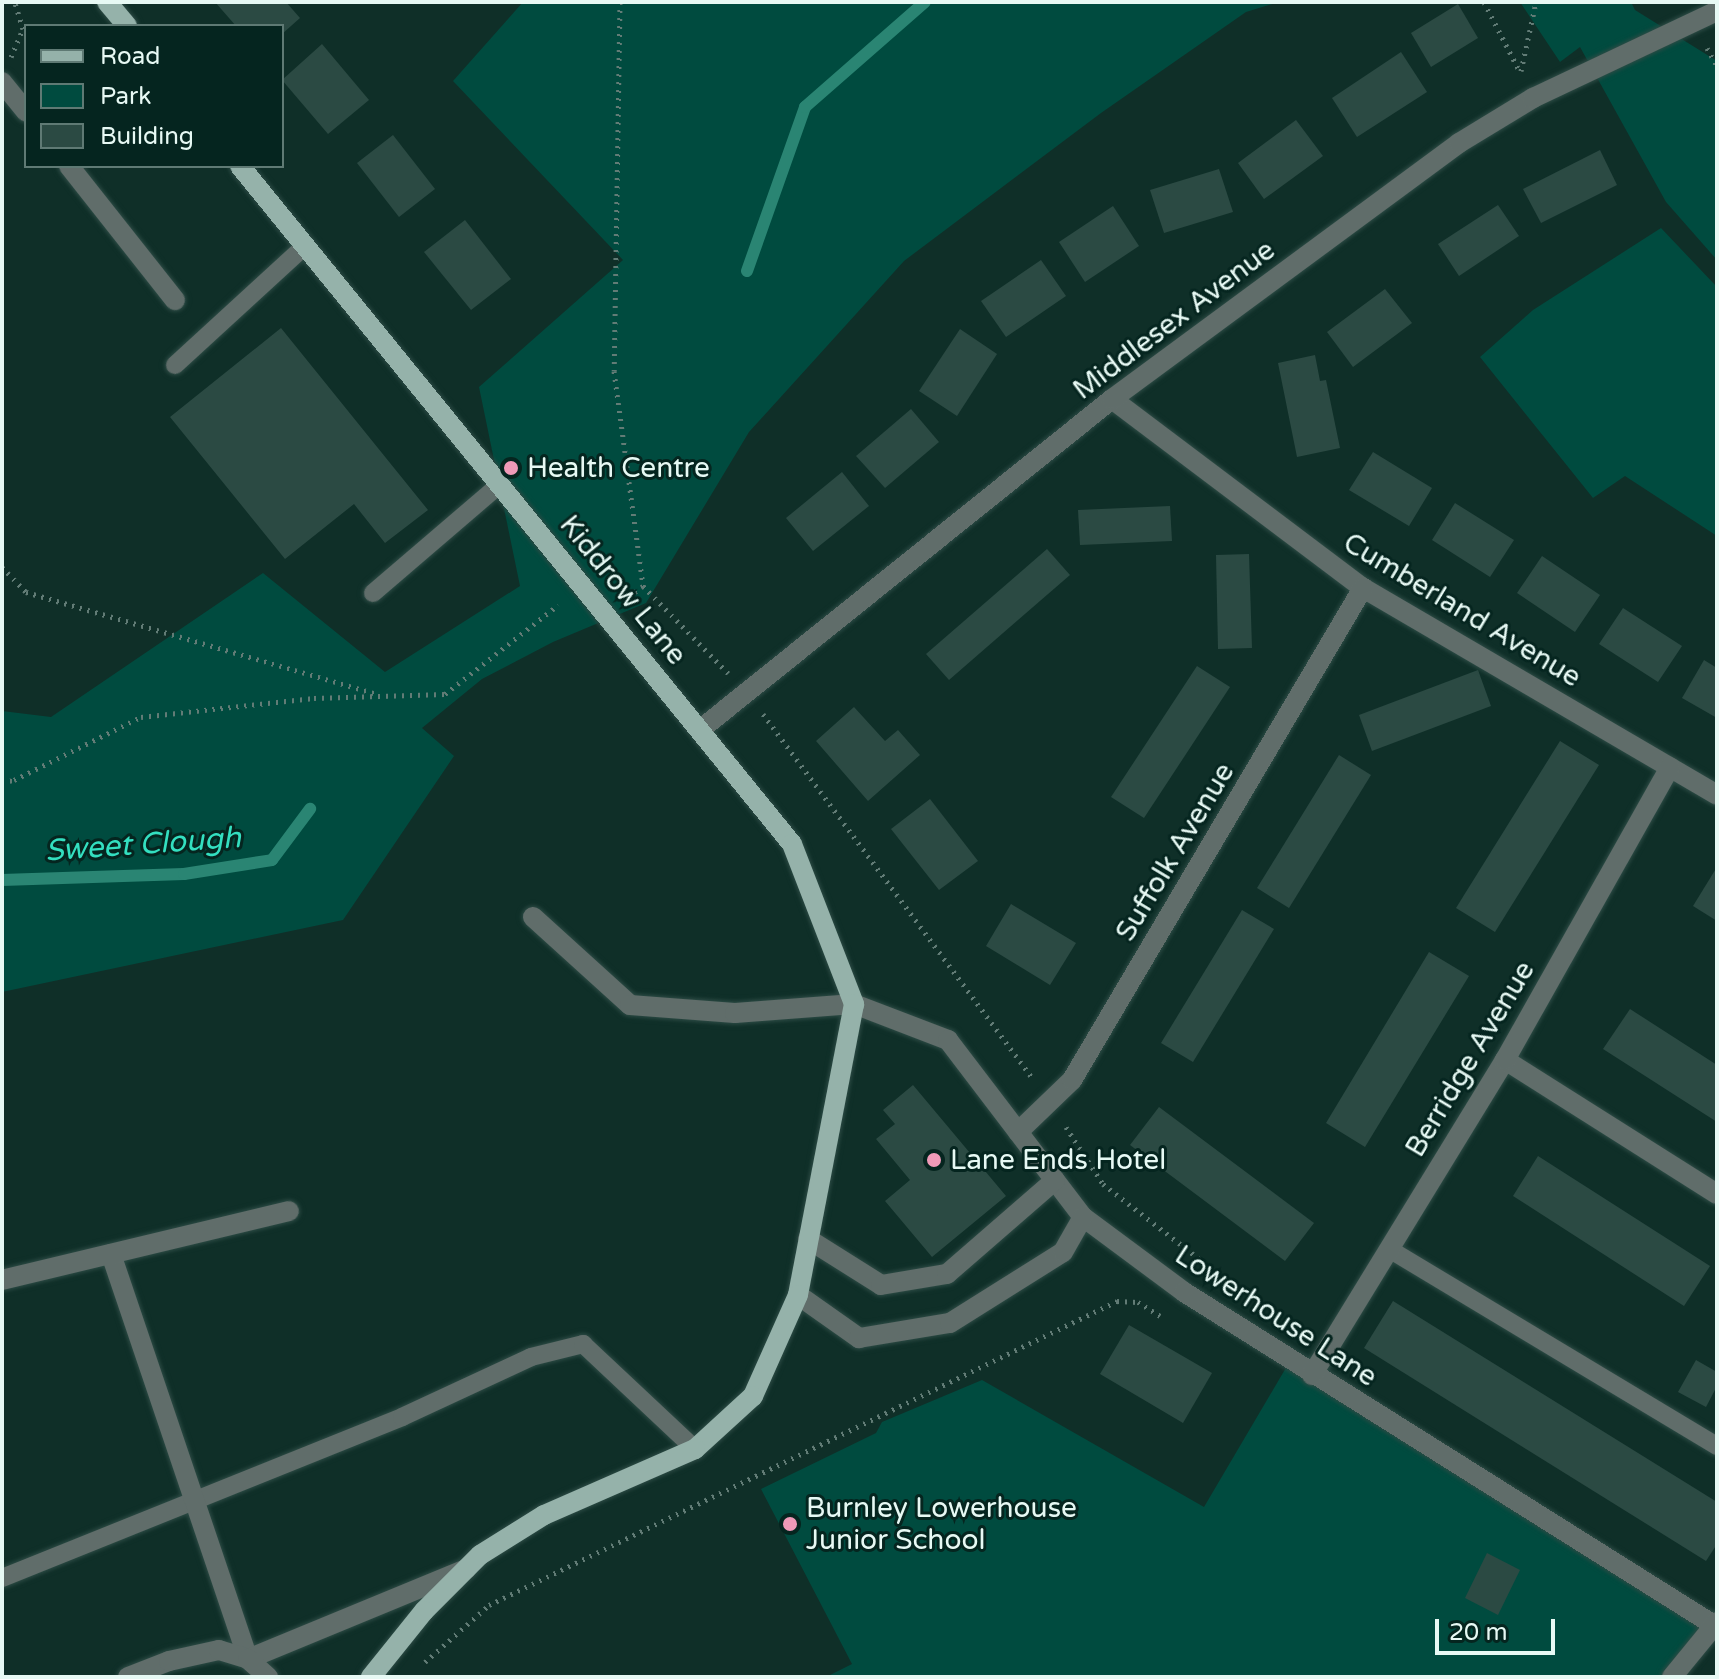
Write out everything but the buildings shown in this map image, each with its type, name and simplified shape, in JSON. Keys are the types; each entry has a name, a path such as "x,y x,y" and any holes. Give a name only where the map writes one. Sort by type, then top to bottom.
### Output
{"main road":[{"name":"Kiddrow Lane","path":"242,168 792,844 854,1004"},
{"path":"371,1677 424,1611 480,1555 544,1515 695,1449 753,1396 798,1295 854,1004"}],"street":[{"name":"Middlesex Avenue","path":"701,729 1112,399 1459,143 1533,98 1717,11"},
{"path":"5,82 24,109"},
{"path":"71,168 175,300"},
{"name":"Cumberland Avenue","path":"1112,399 1363,588 1717,795"},
{"name":"Suffolk Avenue","path":"1018,1132 1072,1080 1363,588"},
{"name":"Berridge Avenue","path":"1312,1375 1505,1060 1670,767"},
{"path":"533,917 630,1005 735,1013 854,1004"},
{"name":"Lowerhouse Lane","path":"854,1004 948,1040 1083,1217 1184,1292 1312,1375 1716,1625"},
{"path":"1505,1060 1717,1194"},
{"path":"808,1239 881,1285 947,1274 1055,1180"},
{"path":"2,1280 289,1211"},
{"path":"798,1295 859,1338 950,1323 1063,1252 1083,1217"},
{"path":"111,1254 248,1659"},
{"path":"248,1659 467,1568"},
{"path":"1672,1677 1716,1625"},
{"path":"128,1677 169,1661 219,1650 248,1659 268,1677"}],"lane":[{"path":"175,365 304,247"},
{"path":"373,593 500,484"},
{"path":"1389,1249 1717,1446"},
{"path":"2,1578 402,1417 531,1357 583,1344 695,1449"}],"path":[{"path":"5,82 23,29 15,2"},
{"path":"421,1667 489,1605 1117,1301 1138,1302 1163,1318 1207,1265 1103,1184 1050,1102 747,692 643,586 614,371 620,2"},
{"path":"1484,2 1533,98"},
{"path":"1520,73 1536,2"},
{"path":"2,567 26,592 382,696"},
{"path":"2,782 14,780 141,717 314,698 445,694 583,585"},
{"path":"605,612 643,586"}],"green space":[{"path":"523,2 1279,2 1246,12 1101,113 904,261 749,432 646,603 553,642 482,679 422,728 454,756 343,920 2,992 2,711 51,717 263,573 385,672 520,586 479,387 623,260 453,81"},
{"path":"1520,2 1631,2 1635,10 1717,61 1717,260 1666,202 1580,47 1560,62"},
{"path":"1661,228 1717,287 1717,536 1625,476 1593,498 1480,357 1533,310"},
{"path":"1287,1366 1708,1626 1666,1677 826,1677 852,1664 761,1489 876,1433 882,1422 982,1380 1204,1507"}],"waterway":[{"name":"Sweet Clough","path":"747,271 805,107 925,2"},
{"name":"Sweet Clough","path":"2,880 184,874 272,860 310,809"}],"place":[{"name":"Health Centre","path":"511,468"},
{"name":"Lane Ends Hotel","path":"934,1160"},
{"name":"Burnley Lowerhouse Junior School","path":"790,1524"}]}
